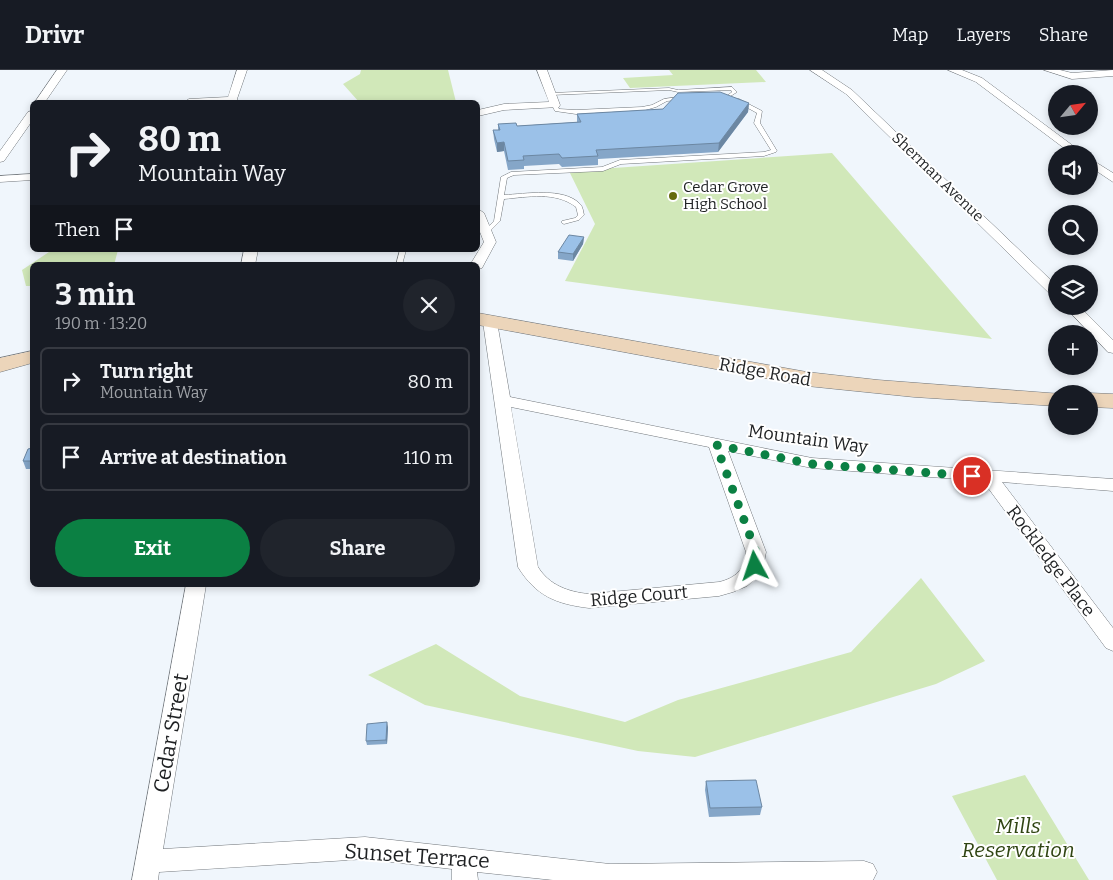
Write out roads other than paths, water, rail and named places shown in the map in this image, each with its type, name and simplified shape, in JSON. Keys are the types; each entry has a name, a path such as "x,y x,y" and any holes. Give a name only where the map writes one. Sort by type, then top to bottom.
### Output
{"main road":[{"name":"Ridge Road","path":"484,320 821,382 869,387 1048,398"},
{"path":"0,365 30,357"},
{"path":"1098,400 1113,401"}],"street":[{"path":"41,100 62,70"},
{"path":"233,100 242,70"},
{"path":"480,113 553,100 542,70"},
{"path":"815,70 821,70"},
{"name":"Sherman Avenue","path":"815,70 849,92 1048,284"},
{"path":"953,70 979,80 1067,145"},
{"path":"1049,70 1072,76 1113,74"},
{"path":"0,159 30,117"},
{"path":"1098,168 1113,179"},
{"path":"0,179 30,177"},
{"path":"479,262 490,242 480,218"},
{"path":"1080,315 1113,348"},
{"name":"Ridge Court","path":"484,320 502,400 528,568 543,586 569,598 590,602 719,589 738,583 751,573 755,566 756,552 716,445"},
{"name":"Mountain Way","path":"502,400 812,464 990,478 1113,485"},
{"name":"Rockledge Place","path":"990,478 1113,643"},
{"name":"Cedar Street","path":"147,870 196,587"},
{"name":"Sunset Terrace","path":"147,870 365,848 465,869 610,875 804,877 864,872"}],"lane":[{"path":"694,98 668,99 651,107 634,110 576,112 557,110 553,100 668,88 678,91 732,88 735,92 729,96"},
{"path":"486,232 498,221 504,177 512,174 603,169 620,162 774,152 757,123 760,112 729,96 720,96"},
{"path":"501,197 546,195 569,199 579,206 581,215 578,219 564,222"}],"place":[{"name":"Cedar Grove High School","path":"673,196"}],"park label":[{"name":"Mills Reservation","path":"1018,838"}]}
